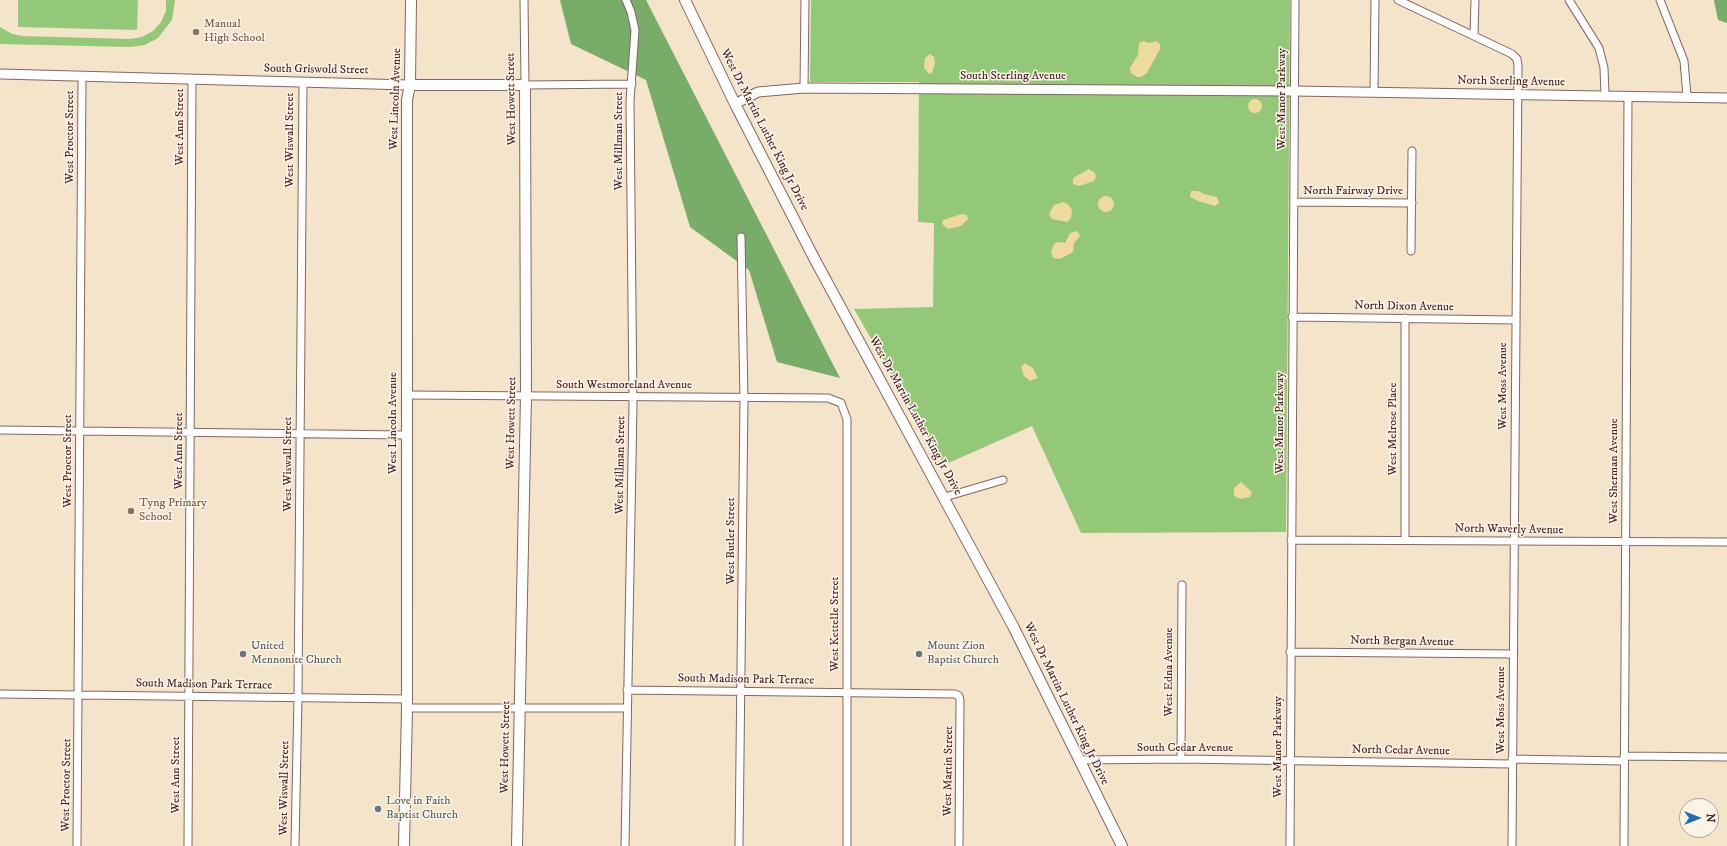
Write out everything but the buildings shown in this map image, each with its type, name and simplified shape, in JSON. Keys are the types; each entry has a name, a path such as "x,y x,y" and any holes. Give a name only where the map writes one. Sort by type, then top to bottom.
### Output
{"main road":[{"name":"West Lincoln Avenue","path":"404,846 407,703 407,100 410,85 411,0"},
{"name":"West Dr Martin Luther King Jr Drive","path":"685,0 735,104 814,258 1010,619 1081,760 1122,846"},
{"name":"South Griswold Street","path":"410,85 525,85"},
{"name":"West Howett Street","path":"517,846 526,396 525,85"}],"street":[{"name":"West Howett Street","path":"524,0 525,85"},
{"name":"West Millman Street","path":"625,846 633,396 630,101 634,25 632,12 626,0"},
{"path":"804,88 805,0"},
{"name":"West Manor Parkway","path":"1290,846 1289,760 1295,0"},
{"path":"1374,92 1376,0"},
{"name":"West Moss Avenue","path":"1398,0 1512,54 1517,60 1518,94 1512,846"},
{"path":"1474,35 1475,0"},
{"path":"1569,0 1599,48 1604,68 1605,95"},
{"path":"1660,0 1684,61 1687,79 1687,96"},
{"name":"South Griswold Street","path":"0,74 410,85"},
{"name":"West Proctor Street","path":"77,846 82,77"},
{"name":"West Ann Street","path":"188,846 192,80"},
{"name":"West Wiswall Street","path":"295,846 298,697 303,83"},
{"name":"South Griswold Street","path":"525,85 632,84"},
{"name":"South Sterling Avenue","path":"735,104 758,92 804,88 1294,91"},
{"name":"North Sterling Avenue","path":"1294,91 1687,96 1727,98"},
{"name":"West Sherman Avenue","path":"1624,846 1628,96"},
{"path":"1412,151 1412,250"},
{"name":"North Fairway Drive","path":"1294,202 1412,203"},
{"name":"West Butler Street","path":"739,846 742,690 744,399 741,237"},
{"name":"North Dixon Avenue","path":"1292,317 1515,320"},
{"name":"West Melrose Place","path":"1405,318 1405,540"},
{"name":"South Westmoreland Avenue","path":"406,395 633,396 744,399 830,398 841,403"},
{"name":"West Kettelle Street","path":"841,403 847,419 847,846"},
{"path":"0,430 406,435"},
{"path":"945,497 1003,480"},
{"name":"North Waverly Avenue","path":"1291,540 1727,542"},
{"name":"West Edna Avenue","path":"1181,759 1182,585"},
{"name":"North Bergan Avenue","path":"1290,652 1513,654"},
{"name":"South Madison Park Terrace","path":"627,690 742,690 955,694 959,696"},
{"name":"South Madison Park Terrace","path":"0,694 298,697 520,708 627,708"},
{"name":"West Martin Street","path":"959,696 959,846"},
{"name":"North Cedar Avenue","path":"1289,760 1512,762 1624,758 1727,757"},
{"name":"South Cedar Avenue","path":"1081,760 1289,760"}],"green space":[{"path":"18,0 138,0 137,30 18,27"},
{"path":"166,0 175,0 172,20 158,38 145,45 130,47 0,44 0,27 12,34 23,36 130,39 142,37 153,31 161,22 166,11"},
{"path":"560,0 646,0 840,378 777,362 749,270 690,227 646,80 571,44"},
{"path":"811,0 1290,0 1286,532 1081,533 1032,426 944,465 854,309 933,307 934,223 918,222 919,82 810,82"},
{"path":"1714,0 1727,0 1727,23 1718,20"}],"sand":[{"path":"1143,41 1149,43 1156,41 1160,44 1160,49 1147,73 1141,77 1137,77 1131,73 1130,68 1138,55 1139,43"},
{"path":"930,54 934,57 935,63 932,73 929,74 924,68 925,58"},
{"path":"1252,99 1258,99 1262,103 1262,109 1258,113 1252,113 1248,109 1248,103"},
{"path":"1089,169 1095,173 1096,177 1094,181 1079,186 1073,184 1073,178"},
{"path":"1191,191 1198,191 1217,197 1219,203 1215,206 1198,201 1190,197"},
{"path":"1106,196 1113,201 1114,204 1109,211 1106,212 1099,207 1098,204 1103,197"},
{"path":"1063,202 1068,204 1072,210 1071,218 1067,222 1052,219 1049,214 1054,205"},
{"path":"962,214 967,215 968,219 961,226 948,229 942,224 943,220"},
{"path":"1077,231 1080,236 1074,243 1073,252 1060,259 1053,258 1051,251 1054,244 1058,242 1065,243 1070,233"},
{"path":"1025,363 1033,368 1038,378 1030,381 1024,376 1021,367"},
{"path":"1241,482 1252,492 1250,497 1241,499 1234,496 1234,488"}],"place":[{"name":"Manual High School","path":"196,32"},
{"name":"Tyng Primary School","path":"131,511"},
{"name":"United Mennonite Church","path":"243,654"},
{"name":"Mount Zion Baptist Church","path":"919,654"},
{"name":"Love in Faith Baptist Church","path":"378,809"}]}
